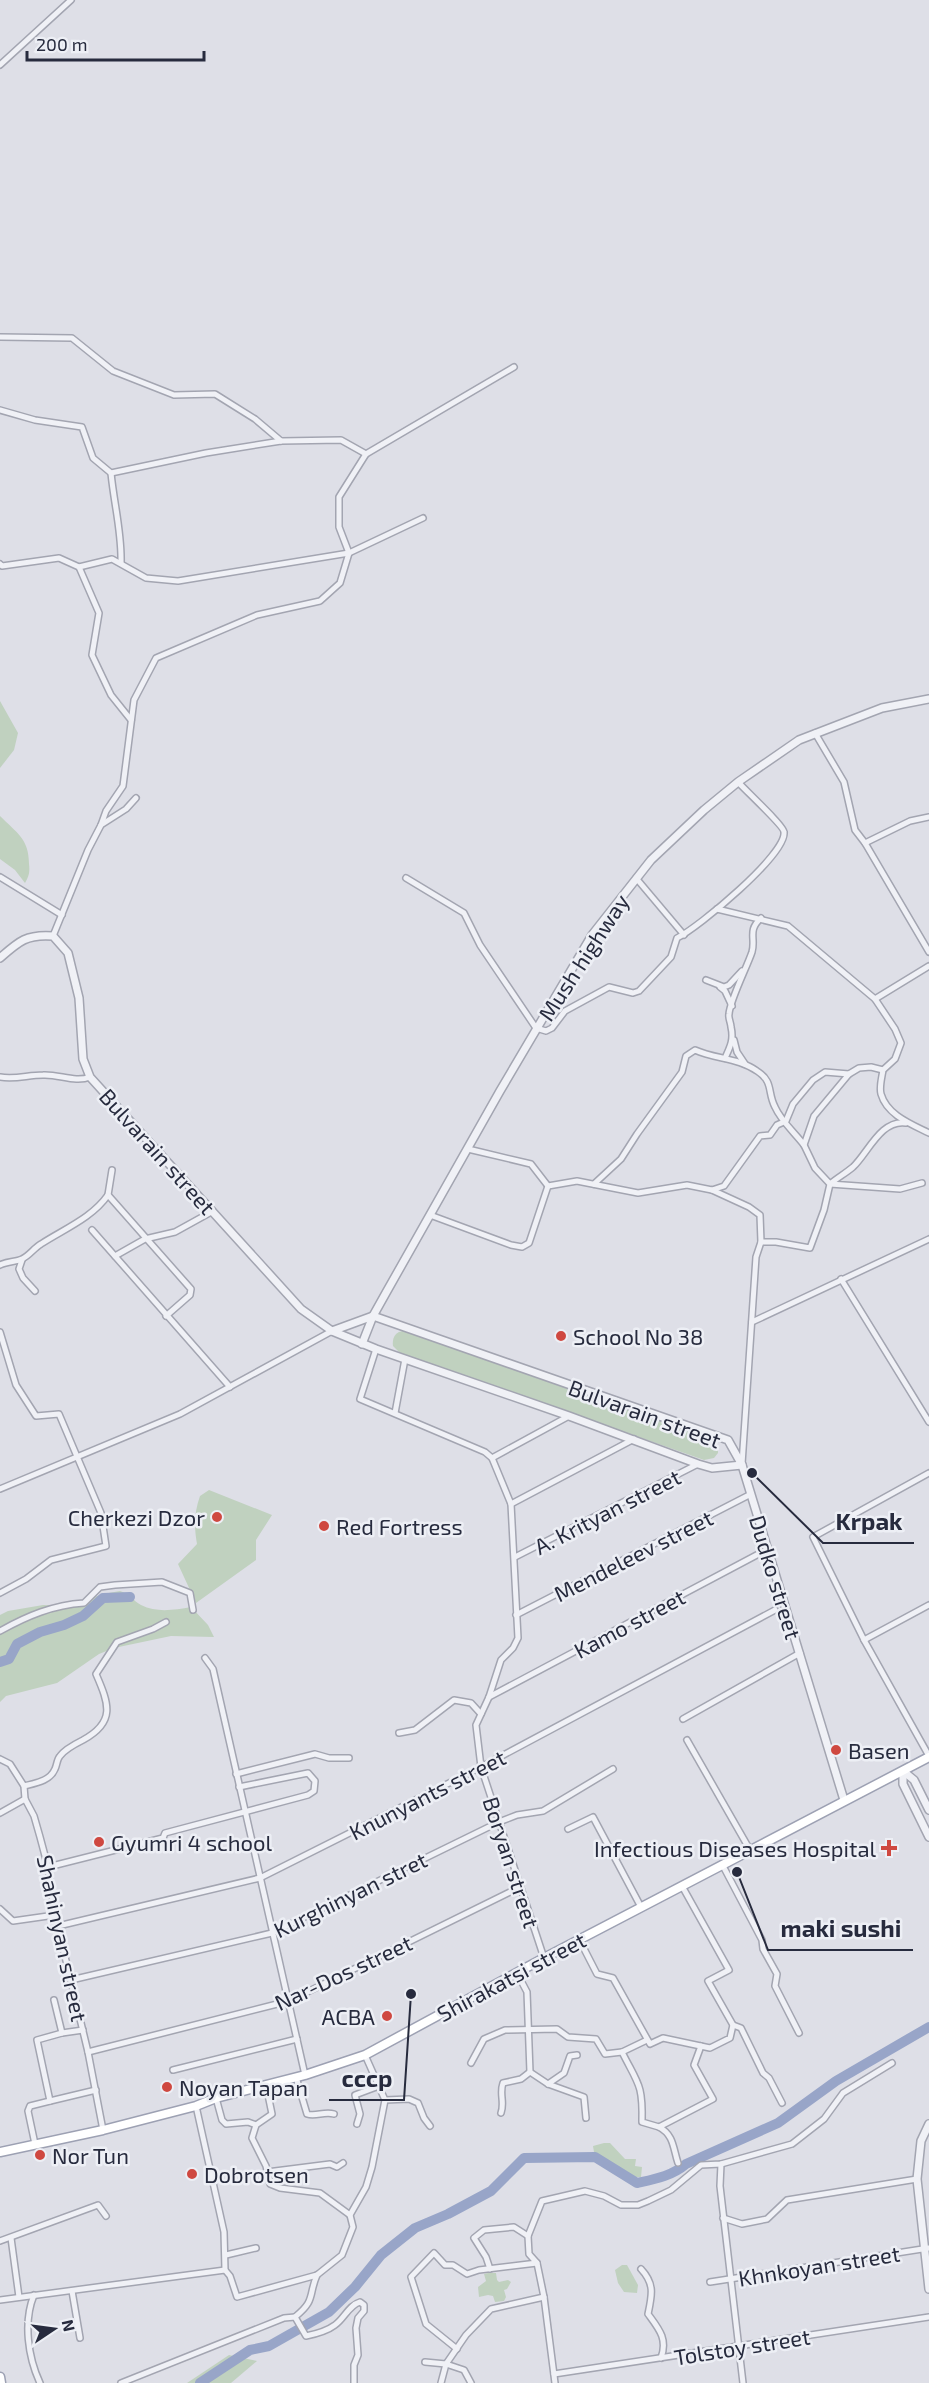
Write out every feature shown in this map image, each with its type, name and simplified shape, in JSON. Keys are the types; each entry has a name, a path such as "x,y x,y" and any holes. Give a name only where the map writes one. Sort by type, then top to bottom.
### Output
{"main road":[{"name":"Shirakatsi street","path":"0,2152 104,2130 196,2106 216,2098 306,2075 365,2055 544,1958 929,1757"},
{"path":"0,2377 1,2383"}],"street":[{"path":"0,65 71,0"},
{"path":"0,337 72,338 113,372 174,395 215,394 255,419 281,441"},
{"path":"0,958 20,941 36,934 53,936 88,850 106,812 123,786 134,700 156,658 257,615 320,601 340,583 349,553 339,527 339,497 366,454 514,368"},
{"path":"0,410 35,420 82,427 93,458 111,473 114,508 122,540 121,563"},
{"path":"111,473 206,453 281,441 341,440 366,454"},
{"path":"0,564 2,567 58,558 79,567 112,558 146,578 178,581 349,553 423,518"},
{"path":"79,567 99,613 92,655 111,695 132,720"},
{"name":"Mush highway","path":"362,1344 373,1316 536,1028 592,935 636,878 695,819 738,782 799,740 882,708 929,699"},
{"path":"814,733 844,782 855,830 865,843 929,952"},
{"path":"406,878 464,913 480,945 536,1028 546,1031 552,1029 565,1011 609,987 633,993 639,991 671,957 677,938 717,909 758,873 784,839 784,831 780,823 759,806 738,782"},
{"path":"101,825 126,809 136,798"},
{"path":"865,843 910,821 929,817"},
{"path":"0,877 63,915"},
{"path":"636,878 684,934"},
{"path":"717,909 788,926 875,999 895,1029 901,1043 895,1059 883,1070 880,1092 887,1106 909,1123 929,1133"},
{"path":"719,986 729,985 742,971 753,951 752,933 760,918"},
{"name":"Bulvarain street","path":"53,936 69,953 79,998 83,1059 90,1077 301,1309 332,1330 362,1344 634,1439 698,1464 712,1468 742,1465 728,1440 373,1316"},
{"path":"875,999 929,966"},
{"path":"742,971 741,981 729,1013 737,1052 747,1065"},
{"path":"706,980 725,991 732,1006"},
{"path":"724,1058 732,1045 733,1035"},
{"path":"594,1184 621,1160 682,1072 686,1056 695,1050 747,1065 769,1080 775,1108 804,1145 815,1168 830,1184 900,1189 922,1183"},
{"path":"804,1145 813,1116 849,1074 859,1068 871,1067 883,1070"},
{"path":"548,1186 577,1181 639,1193 687,1185 712,1190 724,1186 760,1136 771,1135 777,1125 786,1121 793,1104 813,1080 825,1072 849,1074"},
{"path":"0,1077 8,1079 45,1074 82,1080 90,1077"},
{"path":"761,1242 776,1242 810,1248 825,1210 830,1184 853,1167 889,1126 900,1122 909,1123"},
{"path":"468,1149 531,1164 548,1186"},
{"path":"35,1291 23,1278 19,1269 22,1260 38,1246 94,1211 108,1195 112,1170"},
{"path":"430,1215 522,1247 529,1243 548,1186"},
{"name":"Dudko street","path":"712,1190 749,1207 760,1215 761,1242 756,1257 742,1465 844,1800"},
{"path":"108,1195 191,1289 190,1295 166,1316"},
{"path":"115,1256 146,1239 175,1232 213,1211"},
{"path":"92,1230 230,1387"},
{"path":"752,1322 929,1239"},
{"path":"0,1265 8,1261 22,1260"},
{"path":"841,1279 929,1422"},
{"path":"0,1489 180,1414 332,1330 373,1316"},
{"path":"0,1332 16,1385 36,1416 59,1414 101,1513 106,1546 51,1560 26,1579 0,1593"},
{"path":"376,1349 360,1398 478,1448 492,1458 569,1416"},
{"path":"394,1413 405,1359"},
{"path":"511,1504 634,1439"},
{"name":"Boryan street","path":"492,1458 511,1504 518,1638 513,1648 501,1660 489,1697 476,1725 481,1767 544,1958"},
{"name":"A. Krityan street","path":"515,1557 698,1464"},
{"path":"929,1473 813,1537 864,1640 929,1757"},
{"name":"Mendeleev street","path":"516,1616 751,1494"},
{"name":"Kamo street","path":"489,1697 768,1549"},
{"path":"0,1631 36,1613 63,1605 84,1603 100,1587 115,1585 162,1582 190,1593 193,1610"},
{"path":"864,1640 929,1605"},
{"name":"Knunyants street","path":"58,1926 260,1878 481,1767 775,1610"},
{"path":"0,1759 10,1764 24,1786 46,1780 54,1772 59,1757 68,1748 87,1738 105,1721 109,1710 96,1674 117,1642 166,1622"},
{"path":"683,1719 800,1653"},
{"path":"205,1658 213,1669 306,2075"},
{"path":"399,1733 415,1730 454,1700 471,1703 481,1714"},
{"path":"687,1740 750,1850"},
{"path":"236,1774 315,1754 329,1758 349,1758"},
{"name":"Kurghinyan stret","path":"71,1980 272,1933 499,1822 517,1815 543,1811 613,1769"},
{"path":"903,1771 914,1780 929,1810"},
{"path":"903,1771 903,1784 929,1837"},
{"path":"48,1867 163,1838 165,1833 308,1795 314,1791 315,1781 308,1773 239,1787"},
{"name":"Shahinyan street","path":"24,1786 25,1799 34,1816 48,1867 55,1915 104,2130"},
{"path":"0,1813 25,1799"},
{"path":"568,1829 593,1817 641,1907"},
{"path":"722,1864 762,1940 763,1949 777,1974 775,1986 799,2033"},
{"path":"682,1886 729,1970 708,1982 733,2025 741,2028 763,2073 769,2078 782,2103"},
{"name":"Nar-Dos street","path":"88,2052 289,2001 520,1887"},
{"path":"0,1909 13,1921 55,1915"},
{"path":"579,1940 597,1974 613,1978 650,2044 663,2038 710,2048 730,2038 733,2025"},
{"path":"517,1973 527,1992 530,2072"},
{"path":"54,2000 62,2033"},
{"path":"471,2063 484,2039 498,2035 505,2030 557,2029 568,2037 596,2039 605,2054 622,2052 647,2040"},
{"path":"50,2101 37,2040 83,2030"},
{"path":"173,2070 297,2039"},
{"path":"659,2127 712,2099 694,2065 701,2046"},
{"path":"622,2052 639,2081 643,2095 642,2122 666,2130 672,2139 678,2163"},
{"path":"350,2215 366,2187 372,2167 384,2100 365,2055"},
{"path":"549,2084 564,2073 570,2056 577,2055"},
{"path":"555,2383 544,2297 537,2264 529,2254 528,2236 542,2201 585,2191 604,2196 621,2205 638,2205 671,2190 701,2165 721,2164 792,2144 824,2119 843,2093 891,2063"},
{"path":"530,2072 549,2084 585,2097 586,2118"},
{"path":"501,2113 503,2107 500,2089 503,2082 521,2079 530,2072"},
{"path":"296,2077 307,2114 311,2116 327,2112 334,2114"},
{"path":"196,2106 224,2232 225,2270 230,2276 237,2298 317,2275 342,2255 353,2228 350,2215 320,2193 280,2188 270,2184 252,2138 256,2125 272,2114 266,2085"},
{"path":"357,2124 360,2114 355,2095 379,2086"},
{"path":"34,2144 28,2110 30,2106 96,2090"},
{"path":"216,2098 222,2120 226,2124 248,2122 256,2125"},
{"path":"384,2100 409,2099 421,2102 424,2118 430,2126"},
{"path":"929,2124 917,2179 927,2248 929,2289"},
{"path":"267,2172 330,2164 338,2167 343,2163"},
{"path":"721,2164 720,2186 729,2278 743,2383"},
{"path":"723,2218 742,2224 767,2219 787,2200 917,2179"},
{"path":"0,2241 98,2205 106,2216"},
{"path":"490,2269 486,2257 474,2238 484,2230 514,2227 528,2236"},
{"path":"11,2238 19,2297"},
{"path":"226,2256 256,2248"},
{"name":"Khnkoyan street","path":"710,2282 927,2248"},
{"path":"457,2349 426,2324 411,2277 434,2253 445,2265 453,2265 467,2274 537,2264"},
{"path":"641,2269 649,2277 653,2290 648,2314 662,2334 665,2346 661,2358"},
{"path":"0,2300 225,2270"},
{"path":"121,2383 284,2318 295,2317 307,2307 312,2298 317,2275"},
{"path":"72,2291 80,2338"},
{"path":"34,2295 31,2302 29,2348 33,2367 40,2383"},
{"path":"441,2383 446,2364 466,2335 491,2308 544,2297"},
{"path":"295,2317 306,2336 336,2325 355,2303 360,2302 364,2305 364,2311 358,2318 356,2328 358,2355 354,2365 354,2383"},
{"name":"Tolstoy street","path":"554,2374 929,2317"},
{"path":"425,2362 446,2364 464,2370 471,2383"}],"green space":[{"path":"0,701 18,733 14,750 0,768"},
{"path":"0,816 17,832 27,848 29,869 25,883 15,870 0,859"},
{"path":"403,1331 711,1439 718,1446 718,1453 714,1458 704,1460 400,1353 393,1346 393,1340 396,1334"},
{"path":"209,1490 272,1515 256,1540 256,1560 196,1603 178,1564 197,1544 195,1526 197,1508 200,1496"},
{"path":"120,1591 141,1605 153,1609 172,1610 191,1607 208,1625 214,1637 171,1636 114,1648 99,1654 57,1683 6,1696 0,1702 0,1615 8,1611 43,1605 68,1606 103,1594"},
{"path":"610,2143 625,2159 636,2159 635,2166 642,2167 641,2177 635,2177 594,2152 593,2146"},
{"path":"622,2265 627,2265 638,2285 637,2293 624,2292 618,2283 615,2270"},
{"path":"496,2273 499,2282 508,2280 511,2282 504,2290 506,2297 504,2301 495,2302 493,2296 488,2295 479,2297 478,2287 486,2281 484,2274"},
{"path":"229,2355 257,2361 231,2383 187,2383"}],"waterway":[{"path":"0,1662 9,1659 17,1644 40,1632 64,1625 83,1616 103,1598 130,1597"},
{"path":"200,2383 250,2350 269,2346 329,2312 355,2287 381,2255 415,2228 448,2214 491,2191 524,2158 595,2157 637,2183 663,2176 778,2123 836,2081 929,2027"}],"place":[{"name":"School No 38","path":"561,1336"},
{"name":"Krpak","path":"752,1473"},
{"name":"Cherkezi Dzor","path":"217,1517"},
{"name":"Red Fortress","path":"324,1526"},
{"name":"Basen","path":"836,1750"},
{"name":"Gyumri 4 school","path":"99,1842"},
{"name":"Infectious Diseases Hospital","path":"889,1848"},
{"name":"maki sushi","path":"737,1872"},
{"name":"ссср","path":"411,1994"},
{"name":"ACBA","path":"387,2016"},
{"name":"Noyan Tapan","path":"167,2087"},
{"name":"Nor Tun","path":"40,2155"},
{"name":"Dobrotsen","path":"192,2174"}]}
